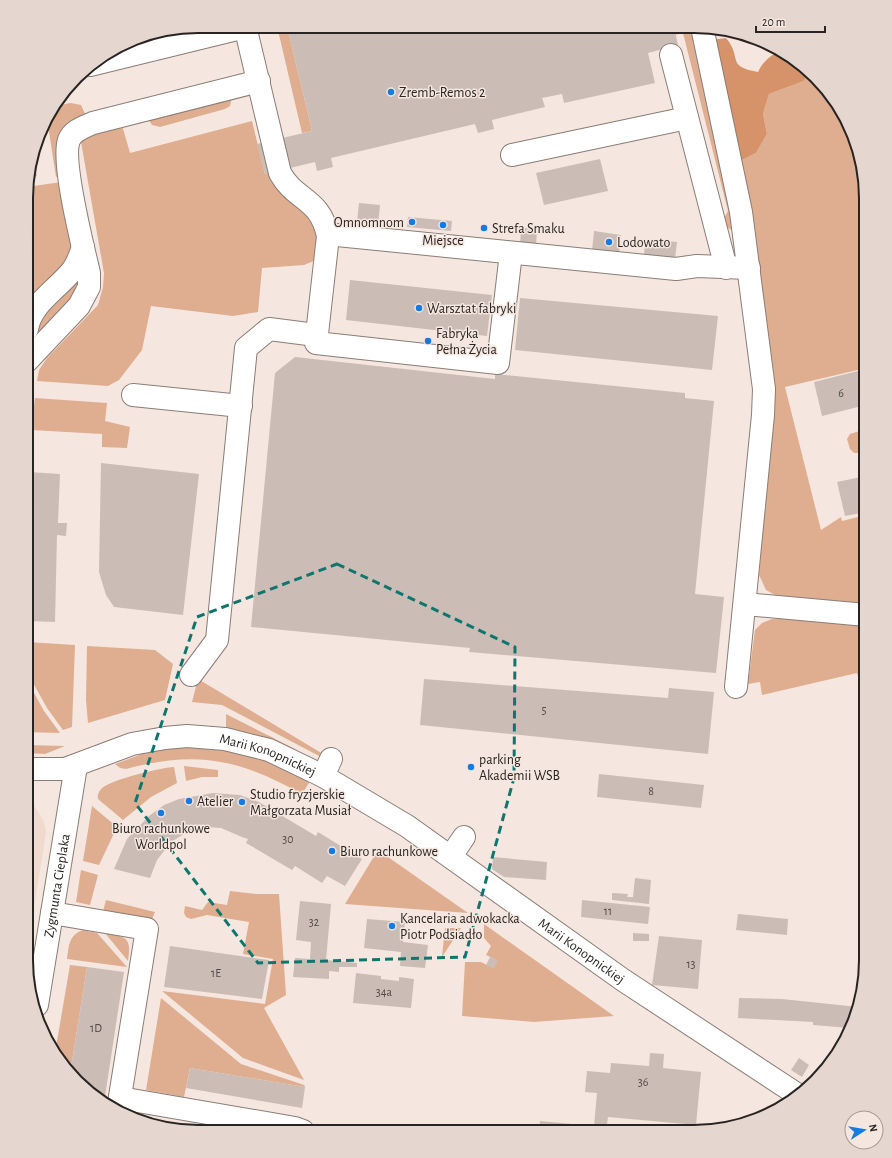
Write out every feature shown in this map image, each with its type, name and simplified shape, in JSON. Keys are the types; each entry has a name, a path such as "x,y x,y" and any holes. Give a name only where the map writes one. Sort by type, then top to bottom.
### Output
{"street":[{"path":"106,61 221,33"},
{"path":"246,33 280,173 287,184 309,201 321,215 325,223 328,236 316,343 498,363 511,253"},
{"path":"703,33 736,186 749,268 763,375 764,402 736,687"},
{"path":"670,55 726,268"},
{"path":"33,355 80,306 89,287 89,273 66,156 69,140 74,133 93,123 258,81"},
{"path":"512,155 687,118"},
{"path":"328,236 337,235 676,269 697,266 749,268"},
{"path":"33,313 70,273 79,259 83,247"},
{"path":"192,675 217,640 246,348 269,329 316,335"},
{"path":"133,396 240,406"},
{"path":"745,604 859,614"},
{"name":"Marii Konopnickiej","path":"33,769 54,770 76,766 132,744 187,736 225,739 257,746 327,768 378,808 451,856 623,980 793,1092"},
{"name":"Zygmunta Cieplaka","path":"38,999 76,766"},
{"path":"451,856 464,837"},
{"path":"52,913 147,929 119,1104 272,1125"}],"highlighted area":[{"path":"337,564 515,647 514,778 465,957 258,963 135,803 197,617"}],"shaded area":[{"path":"279,33 289,33 312,131 302,133"},
{"path":"683,33 696,33 737,233 728,228 723,220 728,211"},
{"path":"726,38 734,51 738,64 748,70 758,72 762,65 774,54 806,76 804,81 769,94 763,114 767,134 756,153 738,162 711,40"},
{"path":"806,76 811,81 837,116 850,145 858,174 859,187 859,370 785,387 821,530 841,517 842,521 859,517 859,603 775,595 766,590 759,575 775,398 738,162 756,153 767,134 763,114 769,94 804,81"},
{"path":"232,97 230,106 225,109 160,127 152,125 148,119"},
{"path":"71,103 81,105 86,116 60,176 56,177 49,129 63,105"},
{"path":"252,121 265,174 270,172 310,216 317,233 316,260 304,265 262,268 258,312 233,316 151,306 142,350 119,380 108,386 37,381 39,370 47,358 98,305 103,287 104,273 81,142 92,133 122,125 130,153"},
{"path":"61,182 74,249 70,262 33,303 33,187"},
{"path":"78,274 80,293 33,339 34,323"},
{"path":"35,398 107,403 105,421 130,427 127,448 102,447 102,434 33,430"},
{"path":"859,431 859,453 854,453 850,449 847,439 850,434"},
{"path":"772,619 786,619 859,625 859,680 857,673 762,695 760,682 748,684 755,630 762,623"},
{"path":"33,642 75,645 72,727 63,730 47,708 33,683"},
{"path":"87,646 155,650 173,664 165,700 88,723 86,700"},
{"path":"198,679 323,754 321,757 222,705 192,702"},
{"path":"33,691 44,711 60,733 33,732"},
{"path":"226,714 299,751 261,736 226,728"},
{"path":"33,745 65,746 45,754 33,753"},
{"path":"181,747 229,751 256,756 310,781 302,794 258,773 217,761 196,759 174,760 151,763 126,769 120,768 115,764 156,749"},
{"path":"184,766 218,770 218,777 202,777 186,781"},
{"path":"174,767 177,783 151,797 123,820 98,799 98,793 102,788 116,781 148,772"},
{"path":"33,804 44,822 46,833 33,914"},
{"path":"92,806 117,827 99,865 83,861"},
{"path":"378,850 468,913 345,904"},
{"path":"81,870 98,875 90,905 76,902"},
{"path":"230,891 256,894 279,894 286,995 264,1008 304,1080 243,1058 162,991 265,1004 273,959 243,954 249,922 207,915 191,919 186,917 184,913 185,906 202,910 208,902 227,905"},
{"path":"106,900 155,912 152,919 147,921 102,915"},
{"path":"484,924 614,1016 534,1022 462,1016 465,962 481,962 493,968 497,960 486,955 491,946 484,938"},
{"path":"445,928 461,928 442,957"},
{"path":"83,930 97,933 127,967 67,959 70,941 78,932"},
{"path":"105,933 123,937 126,940 129,947 128,961"},
{"path":"70,965 87,967 71,1066 56,1044"},
{"path":"161,998 241,1064 304,1085 305,1087 190,1068 184,1097 146,1090"},
{"path":"159,1119 192,1125 177,1124"}],"building":[{"name":"Zremb-Remos 2","path":"289,33 675,33 678,45 648,53 655,83 564,103 562,94 542,98 545,107 492,120 494,129 478,133 475,124 331,158 333,167 317,171 315,162 265,174 257,144 312,131"},
{"path":"600,159 608,191 544,205 536,173"},
{"path":"359,203 380,205 378,225 357,222"},
{"path":"408,217 452,221 451,231 407,227"},
{"path":"521,228 537,229 536,246 520,245"},
{"path":"594,231 621,235 619,254 592,251"},
{"path":"645,239 677,242 675,259 644,256"},
{"name":"Warsztat fabryki","path":"350,280 492,295 487,336 346,320"},
{"path":"520,298 718,316 712,370 515,350"},
{"path":"295,357 495,379 495,374 685,393 685,398 714,401 695,594 724,597 716,673 469,652 470,648 251,627 275,373"},
{"path":"859,371 859,407 822,416 814,382"},
{"path":"101,463 199,474 183,615 114,607 106,595 99,572"},
{"path":"33,472 60,474 58,523 67,523 66,536 57,535 55,622 33,621"},
{"path":"859,477 859,513 845,516 837,482"},
{"path":"424,679 668,698 669,688 714,692 708,754 420,725"},
{"path":"599,774 704,785 701,808 597,797"},
{"path":"213,793 240,795 259,802 316,836 318,832 362,859 345,886 327,876 322,883 295,866 292,870 246,843 248,839 221,828 207,827 184,834 171,842 157,860 150,878 114,869 127,839 149,816 164,805 179,799"},
{"path":"493,857 547,862 546,880 504,877 492,869"},
{"path":"635,878 651,880 649,904 612,900 612,893 628,894 627,897 633,897"},
{"path":"582,900 650,907 648,924 581,917"},
{"path":"300,901 331,904 326,960 357,963 357,967 339,967 339,972 329,971 329,979 293,977 295,958 310,959 311,942 296,940"},
{"path":"738,914 788,919 787,935 736,930"},
{"path":"367,919 405,922 403,942 428,945 425,968 400,966 401,952 364,948"},
{"path":"633,933 649,934 649,941 633,941"},
{"path":"659,936 702,940 698,989 652,985"},
{"path":"170,946 269,960 262,999 164,987"},
{"path":"490,957 498,960 494,969 486,965"},
{"path":"87,967 124,972 105,1096 81,1077 71,1066"},
{"path":"356,973 381,976 381,979 399,981 399,977 414,979 411,1008 353,1003"},
{"path":"739,998 782,999 852,1006 844,1028 813,1025 813,1022 738,1018"},
{"path":"650,1053 664,1054 663,1068 701,1072 696,1125 608,1117 607,1125 594,1125 597,1093 585,1092 587,1071 610,1073 611,1063 649,1066"},
{"path":"799,1058 809,1065 802,1077 791,1070"},
{"path":"190,1068 305,1087 302,1108 186,1088"},
{"path":"540,1121 583,1125 540,1125"}],"place":[{"name":"Zremb-Remos 2","path":"391,92"},
{"name":"Omnomnom","path":"412,222"},
{"name":"Miejsce","path":"443,225"},
{"name":"Strefa Smaku","path":"484,228"},
{"name":"Lodowato","path":"609,242"},
{"name":"Warsztat fabryki","path":"419,308"},
{"name":"Fabryka Pełna Życia","path":"428,341"},
{"name":"parking Akademii WSB","path":"471,767"},
{"name":"Atelier","path":"189,801"},
{"name":"Studio fryzjerskie Małgorzata Musiał","path":"242,802"},
{"name":"Biuro rachunkowe Worldpol","path":"161,813"},
{"name":"Biuro rachunkowe","path":"332,851"},
{"name":"Kancelaria adwokacka Piotr Podsiadło","path":"392,926"}]}
